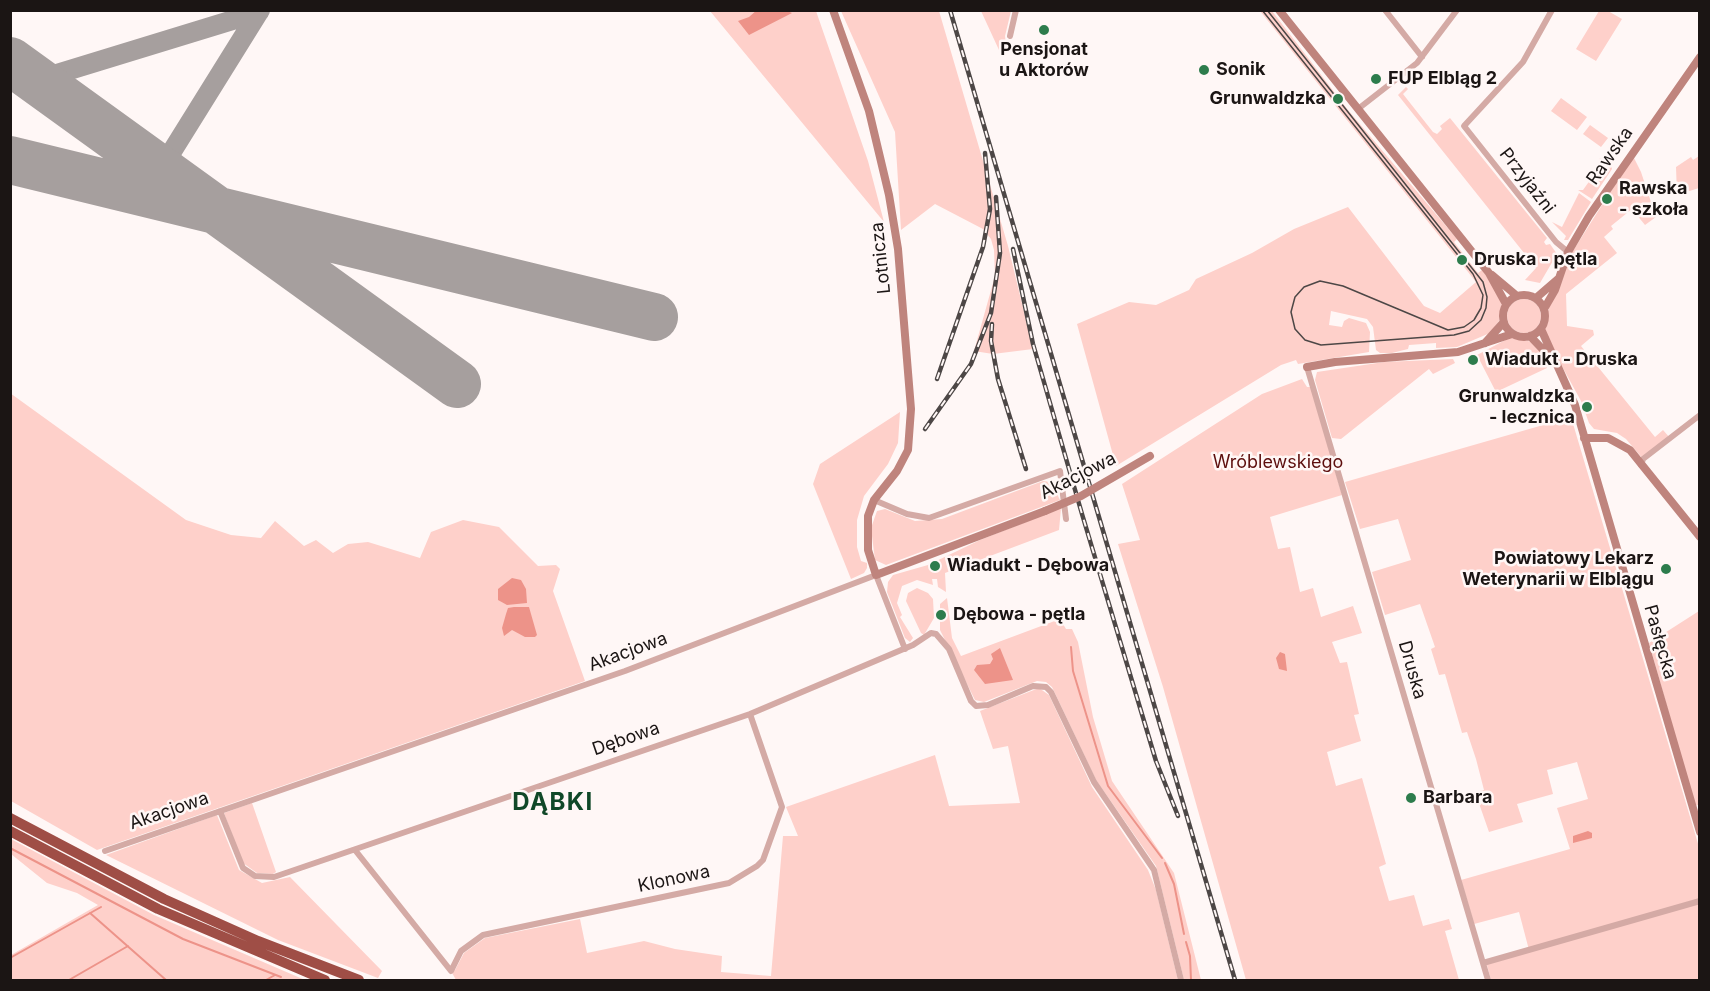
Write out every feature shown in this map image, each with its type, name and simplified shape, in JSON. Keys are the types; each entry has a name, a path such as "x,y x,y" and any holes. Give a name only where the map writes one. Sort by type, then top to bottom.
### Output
{"highway":[{"path":"10,818 164,899 258,941 359,981"},
{"path":"10,831 158,909 325,981"}],"street":[{"name":"Lotnicza","path":"833,10 869,111 883,166 898,249 904,318 911,409 910,439 903,462 874,500"},
{"path":"1010,36 1016,10"},
{"path":"1279,10 1490,273 1517,296"},
{"path":"1385,10 1422,57"},
{"path":"1359,109 1422,57 1457,10"},
{"name":"Przyjaźni","path":"1552,10 1523,62 1464,126 1556,242 1568,252"},
{"name":"Rawska","path":"1544,309 1555,290 1568,252 1600,198 1700,57"},
{"path":"1490,273 1506,304"},
{"name":"Rawska","path":"1536,298 1558,279"},
{"path":"1307,367 1335,362 1458,352 1512,334 1530,336 1541,329 1545,317 1544,309 1536,298 1525,294 1517,296 1506,304 1502,315 1503,323 1512,334"},
{"path":"1485,343 1503,323"},
{"name":"Pasłęcka","path":"1541,329 1570,392 1700,832"},
{"name":"Pasłęcka","path":"1530,336 1553,359"},
{"name":"Druska","path":"1307,367 1488,981"},
{"path":"1641,465 1643,459 1700,415"},
{"path":"1584,438 1608,438 1630,450 1700,537"},
{"name":"Akacjowa","path":"105,851 618,673 1045,511 1081,496 1150,456"},
{"path":"904,649 869,556 866,535 868,516 874,500 907,514 929,518 1060,471 1066,519"},
{"name":"Dębowa","path":"220,811 238,862 255,876 274,877 750,714 904,649 931,633 940,636 949,649 971,701 976,705 988,705 1040,685 1051,692 1094,782 1154,870 1181,981"},
{"name":"Klonowa","path":"355,850 451,971 460,951 483,935 729,883 757,866 769,848 782,807 750,714"},
{"path":"1483,963 1700,901"}],"green space":[{"path":"710,11 816,11 868,161 884,222"},
{"path":"841,11 939,11 1008,246 1033,349 993,354 974,351 995,276 994,250 991,239 983,229 935,204 901,230 895,132"},
{"path":"981,11 1011,11 1005,36 1006,45 999,50"},
{"path":"1260,11 1272,11 1348,110 1457,239 1454,242 1478,273 1482,270 1502,302 1499,321 1490,333 1457,347 1436,348 1436,343 1409,345 1408,349 1380,353 1376,350 1373,327 1367,319 1331,311 1329,325 1342,327 1344,321 1349,318 1366,323 1370,332 1369,352 1298,364 1296,360 1281,365 1116,466 1077,324 1129,302 1156,305 1189,290 1196,279 1252,253 1294,229 1348,207 1424,306 1440,313 1476,282"},
{"path":"1599,11 1608,11 1622,19 1596,61 1576,49"},
{"path":"1406,87 1408,89 1403,94 1433,132 1437,134 1442,129 1440,126 1450,118 1547,238 1544,242 1546,245 1550,244 1557,254 1540,283 1525,280 1536,268 1398,95"},
{"path":"1561,98 1587,117 1577,130 1551,111"},
{"path":"1590,125 1608,138 1601,147 1583,134"},
{"path":"1633,156 1641,172 1656,217 1645,225 1632,209 1611,226 1613,229 1604,237 1617,253 1566,294 1567,326 1593,330 1594,335 1581,346 1655,437 1663,430 1670,438 1643,459 1626,439 1617,433 1594,429 1589,423 1581,401 1547,339 1545,328 1549,307 1571,254"},
{"path":"1699,156 1699,188 1677,195 1676,167 1691,157 1693,160"},
{"path":"1602,158 1611,164 1612,169 1592,199 1578,190 1583,190 1603,162 1599,159"},
{"path":"1579,193 1591,202 1568,240 1564,240 1566,236 1552,222 1562,227"},
{"path":"1524,299 1536,304 1541,316 1536,328 1524,333 1512,328 1507,316 1512,304"},
{"path":"1511,337 1532,342 1539,350 1547,368 1496,392 1477,355"},
{"path":"1453,359 1455,363 1433,374 1429,369 1341,439 1332,438 1315,380 1317,372 1384,362"},
{"name":"Wróblewskiego","path":"1302,379 1307,387 1311,387 1342,495 1270,517 1278,549 1290,547 1300,592 1313,588 1321,617 1353,606 1362,633 1332,642 1340,663 1347,662 1359,714 1354,715 1361,741 1327,752 1336,786 1362,778 1386,864 1379,867 1389,901 1414,895 1423,926 1449,919 1452,929 1445,931 1459,980 1246,980 1163,687 1118,544 1140,540 1122,484 1262,394"},
{"path":"10,393 186,520 231,535 261,538 275,521 304,546 316,540 333,553 348,544 368,542 420,558 431,532 463,520 499,527 538,566 556,565 560,569 553,591 585,681 97,850 11,801"},
{"path":"900,412 898,443 888,464 864,496 857,520 857,547 861,561 867,563 867,568 864,573 851,579 813,484 820,464"},
{"path":"1571,417 1699,847 1699,980 1491,980 1486,962 1529,950 1519,912 1474,924 1461,880 1570,849 1557,808 1588,799 1577,762 1547,770 1553,794 1517,804 1523,822 1489,832 1475,792 1484,790 1476,759 1467,732 1462,733 1445,674 1439,675 1431,649 1435,647 1420,604 1385,615 1372,572 1411,560 1398,519 1360,529 1345,482"},
{"path":"1043,481 1051,482 1060,500 886,565 875,560 871,528 877,511 885,509 915,521 942,519"},
{"path":"1061,508 1059,530 945,573 946,592 938,587 937,579 932,579 933,585 917,580 902,586 897,603 902,615 900,617 913,638 910,642 905,638 887,592 888,582 893,575 928,565 980,540"},
{"path":"917,588 928,593 933,599 934,618 924,635 906,601 908,593"},
{"path":"947,598 952,638 961,656 1060,619 1066,629 1072,629 1078,642 1093,717 1112,781 1174,873 1201,980 1184,980 1156,866 1096,780 1052,687 1046,682 1037,681 984,702 975,700 940,630 940,604"},
{"path":"1699,611 1700,804 1695,806 1649,643"},
{"path":"1039,688 1049,695 1092,787 1148,870 1156,890 1178,980 456,980 451,971 455,970 464,953 485,938 580,919 587,953 644,941 675,949 722,956 721,972 771,976 783,836 798,836 786,807 935,755 949,806 1020,803 1008,746 993,749 980,711"},
{"path":"252,803 276,872 273,874 257,873 243,863 224,813"},
{"path":"217,815 239,870 262,883 290,877 382,971 378,978 278,940 106,855"},
{"path":"11,839 154,915 305,980 11,980 11,955 98,905 77,893 47,883 11,854"}],"shaded area":[{"path":"757,10 792,13 749,35 738,21 749,17"},
{"path":"512,578 521,580 526,589 527,603 507,605 498,600 498,589"},
{"path":"529,607 537,635 535,637 525,637 512,630 504,636 502,628 508,608"},
{"path":"1000,648 1013,680 985,684 974,670 977,665 990,664 993,659 991,654"},
{"path":"1280,652 1285,654 1287,671 1279,669 1276,658"},
{"path":"1588,831 1592,833 1592,838 1573,843 1573,836"}],"waterway":[{"path":"1071,647 1073,671 1108,786 1162,858"},
{"path":"10,848 183,939 281,977"},
{"path":"1165,863 1174,884 1184,934"},
{"path":"10,958 101,907"},
{"path":"90,913 166,980"},
{"path":"1186,942 1190,956 1191,980"},
{"path":"69,980 128,946"},
{"path":"266,980 275,975"}],"taxiway":[{"path":"161,169 260,10"},
{"path":"37,80 259,12"}],"runway":[{"path":"10,61 457,384"},
{"path":"10,160 654,317"}],"tram line":[{"path":"1262,10 1473,274 1483,295 1481,308 1474,320 1464,327 1448,330 1343,286 1320,281 1304,287 1295,297 1291,312 1295,329 1305,340 1321,345 1454,335 1469,331 1481,320 1486,308 1487,297 1483,282 1267,10"}],"railway":[{"path":"950,10 1235,980"},
{"path":"937,379 983,247 990,209 985,153"},
{"path":"925,429 971,364 991,313 1000,253 996,197"},
{"path":"1013,249 1033,344 1082,514 1156,761 1178,816"},
{"path":"992,324 991,341 998,379 1026,469"}],"place":[{"name":"Pensjonat u Aktorów","path":"1044,30"},
{"name":"Sonik","path":"1204,70"},
{"name":"FUP Elbląg 2","path":"1376,79"},
{"name":"Grunwaldzka","path":"1338,99"},
{"name":"Rawska - szkoła","path":"1607,199"},
{"name":"Druska - pętla","path":"1462,260"},
{"name":"Wiadukt - Druska","path":"1473,360"},
{"name":"Grunwaldzka - lecznica","path":"1587,407"},
{"name":"Wiadukt - Dębowa","path":"935,566"},
{"name":"Powiatowy Lekarz Weterynarii w Elblągu","path":"1666,569"},
{"name":"Dębowa - pętla","path":"941,615"},
{"name":"Barbara","path":"1411,798"}],"district":[{"name":"DĄBKI","path":"553,803"}]}
